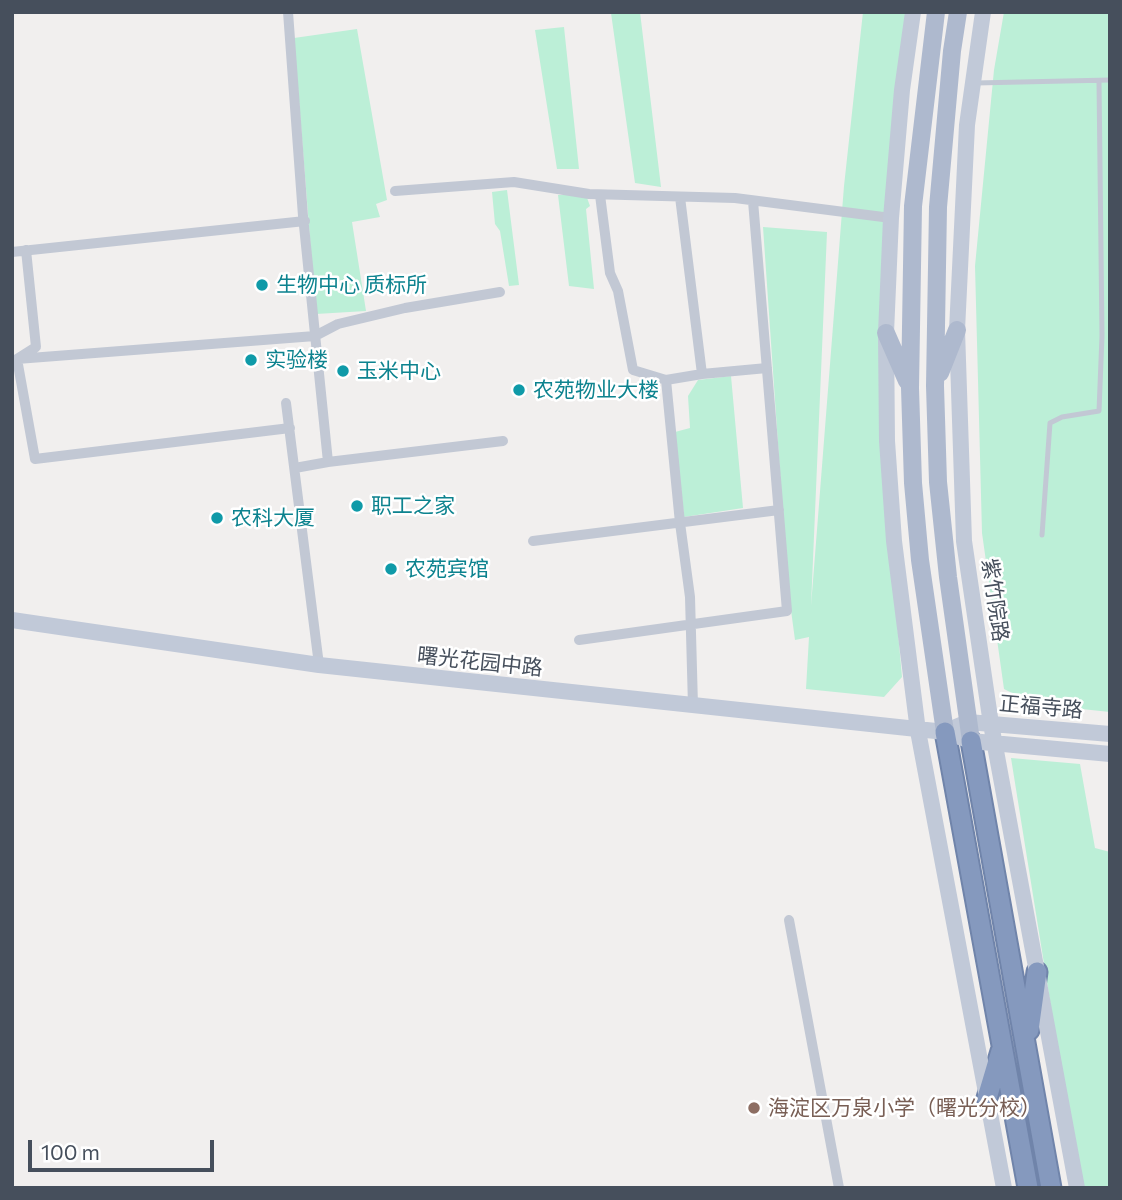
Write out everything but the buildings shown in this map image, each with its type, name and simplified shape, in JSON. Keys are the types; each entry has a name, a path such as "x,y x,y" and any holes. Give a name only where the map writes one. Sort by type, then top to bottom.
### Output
{"highway":[{"name":"紫竹院路","path":"969,731 1051,1188"},
{"path":"945,732 1028,1188"},
{"path":"1026,1049 1037,972"},
{"path":"987,1098 1002,1046"},
{"path":"1046,1157 1062,1188"}],"main road":[{"path":"936,12 913,206 910,388 913,483 920,560 945,732"},
{"name":"紫竹院路","path":"958,12 938,206 935,386 938,482 969,731"},
{"path":"935,386 957,330"},
{"path":"886,333 910,388"}],"street":[{"path":"288,12 328,461"},
{"path":"913,12 902,90 891,218 886,333 887,440 894,541 918,731 1004,1188"},
{"name":"紫竹院路","path":"983,12 967,125 957,330 964,541 994,743 1077,1188"},
{"path":"395,191 514,182 600,195 753,201 891,218"},
{"path":"600,195 610,273 618,291 633,370 666,380 767,368"},
{"path":"680,197 702,374"},
{"path":"579,640 787,611 753,201"},
{"path":"12,252 305,221"},
{"path":"17,359 36,347 26,250"},
{"path":"17,359 315,336 352,320 500,292"},
{"path":"17,359 35,459 289,428"},
{"path":"666,380 690,597 693,706"},
{"path":"286,403 320,666"},
{"path":"295,468 328,461 503,441"},
{"path":"533,541 779,510"},
{"name":"曙光花园中路","path":"12,620 320,666 918,731 969,731"},
{"name":"正福寺路","path":"969,731 991,724 1110,734"},
{"name":"正福寺路","path":"969,731 994,743 1109,754"},
{"path":"789,920 839,1188"}],"lane":[{"path":"973,83 1110,80"},
{"path":"1042,535 1050,423 1062,417 1100,411 1102,336 1099,81"}],"green space":[{"path":"640,12 661,187 635,183 611,13"},
{"path":"863,12 906,12 880,431 902,677 884,697 806,689 809,637 795,640 788,588 763,227 827,232 811,606 844,186"},
{"path":"1004,12 1110,12 1110,712 1034,704 1004,689 982,533 975,266 994,70"},
{"path":"564,27 579,169 557,169 535,30"},
{"path":"357,29 387,200 376,204 380,217 352,222 366,311 316,314 294,38"},
{"path":"507,190 519,285 509,286 500,231 495,224 492,192"},
{"path":"558,195 586,195 590,206 586,209 594,289 569,286"},
{"path":"731,376 743,508 684,517 675,432 690,428 688,396 698,380"},
{"path":"1011,758 1080,764 1095,848 1110,852 1110,1188 1080,1188"}],"place":[{"name":"生物中心 质标所","path":"262,285"},
{"name":"实验楼","path":"251,360"},
{"name":"玉米中心","path":"343,371"},
{"name":"农苑物业大楼","path":"519,390"},
{"name":"职工之家","path":"357,506"},
{"name":"农科大厦","path":"217,518"},
{"name":"农苑宾馆","path":"391,569"},
{"name":"海淀区万泉小学（曙光分校）","path":"754,1108"}]}
